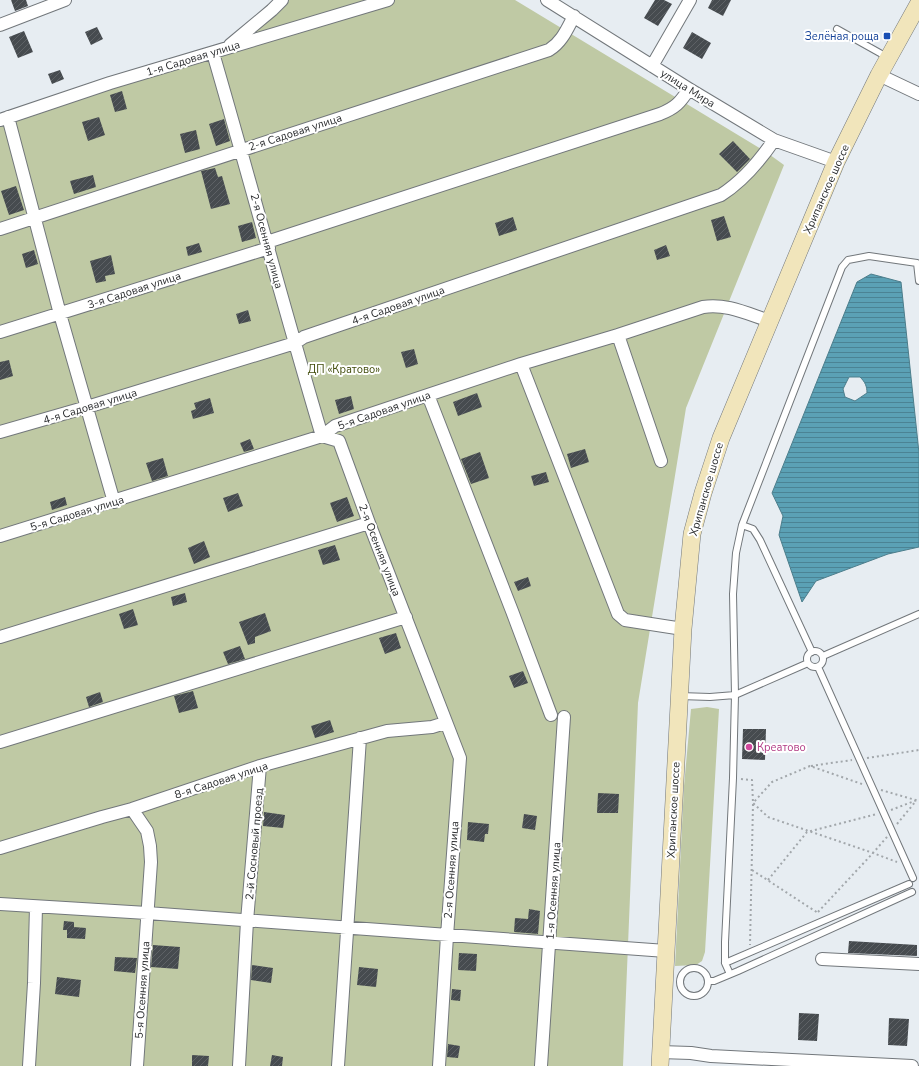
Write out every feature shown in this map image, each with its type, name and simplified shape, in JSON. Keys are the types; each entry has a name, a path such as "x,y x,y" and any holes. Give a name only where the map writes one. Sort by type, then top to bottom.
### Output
{"main road":[{"name":"Хрипанское шоссе","path":"660,1059 672,982 666,951 683,629 692,534 703,493 721,438 836,162 879,75 919,3"}],"street":[{"path":"0,25 65,0"},
{"path":"225,48 272,10 282,0"},
{"name":"1-я Садовая улица","path":"4,119 110,83 388,0"},
{"name":"улица Мира","path":"547,0 689,89 774,140 836,162"},
{"path":"652,66 690,0"},
{"name":"2-я Садовая улица","path":"0,229 241,149 549,50 560,41 574,16"},
{"name":"2-я Осенняя улица","path":"213,53 322,436 339,441 445,723 460,758 439,1066"},
{"path":"879,75 919,94"},
{"name":"3-я Садовая улица","path":"0,332 60,314 660,114 671,110 681,102 689,89"},
{"path":"4,119 34,218 114,502"},
{"name":"4-я Садовая улица","path":"0,432 295,343 304,337 721,195 736,185 745,176 766,152 774,140"},
{"name":"5-я Садовая улица","path":"0,536 114,502 322,436 335,426 521,364 618,335 703,307 727,307 770,321"},
{"path":"618,335 661,461"},
{"path":"521,364 618,614 625,620 683,629"},
{"path":"428,395 551,715"},
{"path":"0,637 369,523"},
{"path":"0,742 406,616"},
{"name":"1-я Осенняя улица","path":"541,1066 564,717"},
{"name":"8-я Садовая улица","path":"0,848 132,809 260,766 387,731 432,727 445,723"},
{"path":"338,1066 360,738"},
{"name":"2-й Сосновый проезд","path":"239,1066 247,921 260,766"},
{"name":"5-я Осенняя улица","path":"132,809 147,831 150,846 150,890 147,913 137,1066"},
{"path":"0,904 147,913 346,929 666,951"},
{"path":"29,1066 34,983 36,907"},
{"path":"822,959 919,964"},
{"path":"660,1059 691,1053 711,1061 912,1066"}],"lane":[{"path":"837,29 888,58"},
{"path":"730,974 725,963 735,695 733,594 736,553 742,525 842,267 848,260 869,256 917,263 919,281"},
{"path":"742,525 753,529 760,540 812,652"},
{"path":"823,656 919,614"},
{"path":"812,652 817,652 823,656"},
{"path":"808,663 808,657 812,652"},
{"path":"818,667 822,663 823,656"},
{"path":"679,696 710,697 735,695 808,663"},
{"path":"808,663 814,667 818,667"},
{"path":"725,963 909,884 916,878 909,867 818,667"},
{"path":"909,884 909,889 916,893"},
{"path":"708,981 714,981 916,893"},
{"path":"692,968 703,971 708,978 708,981 704,991 694,995 672,982 692,968"}],"path":[{"path":"753,803 772,782 810,766 918,801"},
{"path":"733,778 752,780 753,803 750,952"},
{"path":"768,880 807,832 884,812 918,801"},
{"path":"818,912 873,853 918,801"},
{"path":"753,803 768,817 909,867"},
{"path":"752,870 818,912 821,922"}],"green space":[{"name":"ДП «Кратово»","path":"276,0 515,0 766,152 784,165 686,408 638,703 623,1066 0,1066 0,124 225,44"},
{"path":"707,707 719,709 705,952 702,961 696,965 675,966 684,786 691,709"}],"water":[{"path":"871,274 901,282 919,453 919,547 888,554 816,581 802,602 779,535 783,516 772,493 857,282","holes":["849,377 860,377 867,388 867,393 855,401 845,397 843,389"]}],"building":[{"path":"11,0 26,0 28,6 15,11"},
{"path":"655,0 664,0 672,4 658,26 644,18"},
{"path":"712,0 731,0 723,16 708,8"},
{"path":"97,27 103,39 91,45 85,32"},
{"path":"24,31 33,52 18,58 9,37"},
{"path":"692,32 711,43 702,59 683,48"},
{"path":"60,70 64,79 52,84 48,74"},
{"path":"122,91 127,109 115,112 110,95"},
{"path":"99,117 105,135 88,141 82,122"},
{"path":"224,119 230,141 216,146 209,124"},
{"path":"196,130 200,149 185,153 180,134"},
{"path":"733,141 750,159 737,172 719,154"},
{"path":"215,168 218,177 222,176 230,204 211,209 201,171"},
{"path":"93,175 96,187 74,194 70,181"},
{"path":"16,186 24,210 9,215 1,191"},
{"path":"724,216 731,237 717,241 711,220"},
{"path":"513,217 517,230 499,236 495,223"},
{"path":"252,222 256,238 242,242 238,226"},
{"path":"199,243 202,252 188,256 186,247"},
{"path":"666,245 670,256 657,260 654,250"},
{"path":"34,250 38,264 26,268 22,254"},
{"path":"111,255 115,274 105,276 106,281 96,283 90,261"},
{"path":"248,310 251,321 239,324 236,314"},
{"path":"414,349 418,364 406,368 401,352"},
{"path":"9,360 13,376 0,380 0,362"},
{"path":"477,393 482,407 458,416 453,402"},
{"path":"351,396 354,409 339,414 335,400"},
{"path":"210,398 214,413 193,419 191,411 196,409 194,403"},
{"path":"250,439 254,449 244,452 240,443"},
{"path":"585,449 589,462 571,468 567,454"},
{"path":"480,452 489,478 471,484 461,459"},
{"path":"163,458 168,476 152,481 146,463"},
{"path":"546,472 549,482 534,486 531,476"},
{"path":"238,493 243,506 228,512 223,498"},
{"path":"65,497 67,505 52,510 50,502"},
{"path":"347,497 354,516 337,522 330,503"},
{"path":"204,541 210,557 194,564 188,548"},
{"path":"335,545 340,560 323,565 318,550"},
{"path":"528,577 531,586 518,591 514,582"},
{"path":"185,593 187,602 173,606 171,597"},
{"path":"133,609 138,625 124,629 119,614"},
{"path":"265,613 271,631 255,637 255,643 248,645 239,622"},
{"path":"396,633 401,648 385,654 379,638"},
{"path":"240,646 245,659 228,664 223,652"},
{"path":"523,671 528,683 514,688 509,676"},
{"path":"193,691 198,708 179,713 174,696"},
{"path":"100,692 103,702 89,707 86,697"},
{"path":"330,720 334,732 315,738 311,726"},
{"path":"743,729 766,729 765,760 742,759"},
{"path":"598,793 619,794 618,813 597,813"},
{"path":"264,812 285,815 283,828 263,826"},
{"path":"524,814 537,816 535,830 522,828"},
{"path":"468,822 489,824 488,834 485,834 484,842 467,840"},
{"path":"529,909 540,911 538,934 514,932 515,918 528,919"},
{"path":"64,921 74,922 74,927 86,928 85,939 67,938 67,930 63,930"},
{"path":"849,941 917,945 917,956 848,953"},
{"path":"153,945 180,947 178,969 151,967"},
{"path":"459,953 477,954 476,971 458,970"},
{"path":"115,957 137,958 135,973 114,971"},
{"path":"252,965 273,968 271,983 251,980"},
{"path":"359,967 378,969 376,987 357,985"},
{"path":"57,977 81,980 79,997 55,994"},
{"path":"452,989 461,990 460,1001 451,1000"},
{"path":"799,1013 819,1014 817,1041 798,1040"},
{"path":"889,1018 909,1019 907,1046 888,1045"},
{"path":"448,1044 460,1046 458,1058 447,1057"},
{"path":"192,1055 209,1056 208,1066 192,1066"},
{"path":"272,1055 283,1057 282,1066 270,1066"}],"place":[{"name":"Зелёная роща","path":"887,36"},
{"name":"Креатово","path":"749,747"}]}
